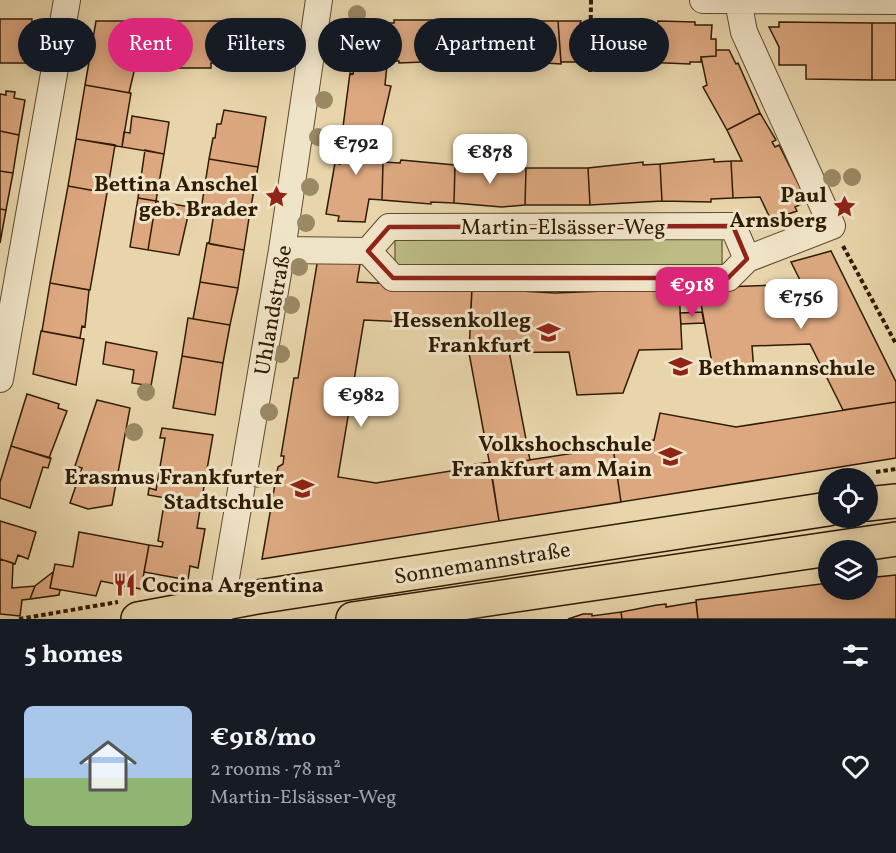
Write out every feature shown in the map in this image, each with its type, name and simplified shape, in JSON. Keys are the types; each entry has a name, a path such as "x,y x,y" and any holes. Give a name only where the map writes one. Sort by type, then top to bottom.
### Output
{"main road":[{"path":"878,503 896,501"},
{"name":"Sonnemannstraße","path":"138,619 220,612 746,520 818,510"},
{"name":"Sonnemannstraße","path":"353,619 896,539"}],"street":[{"path":"0,379 67,0"},
{"name":"Uhlandstraße","path":"220,612 282,250 319,0"},
{"path":"703,0 896,1"},
{"path":"282,250 368,251 393,278 728,278 747,259 832,226 744,32 738,1"},
{"name":"Martin-Elsässer-Weg","path":"368,251 389,227 733,226 747,259"}],"path":[{"path":"590,18 591,0"},
{"path":"832,226 896,344"}],"highlighted area":[{"path":"733,226 747,259 728,278 393,278 368,251 389,227"}],"green space":[{"path":"395,239 722,239 722,269 395,270"}],"building":[{"path":"0,19 18,19 18,63 0,63"},
{"path":"402,20 414,20 414,62 402,63"},
{"path":"96,21 108,21 108,72 134,72 129,93 85,85 87,72 96,72"},
{"path":"193,21 205,21 205,68 193,68"},
{"path":"557,21 558,21 561,64 557,64"},
{"path":"558,21 569,21 569,62 561,62"},
{"path":"669,21 712,25 711,39 716,39 716,56 701,57 701,62 690,62 690,64 669,63"},
{"path":"779,22 872,23 872,80 806,79 806,65 779,65 779,47 769,27 779,27"},
{"path":"872,23 896,23 896,80 872,80"},
{"path":"716,50 729,50 736,64 738,63 760,113 727,130 703,87 707,85 701,57 716,56"},
{"path":"353,72 386,72 385,85 391,86 380,134 343,127 350,73 353,74"},
{"path":"85,85 131,93 122,147 76,139"},
{"path":"6,91 15,92 14,98 25,100 19,135 0,131 0,94 6,95"},
{"path":"224,110 266,117 258,167 209,159 217,124 221,124"},
{"path":"760,113 776,140 772,142 775,147 779,145 807,201 795,207 797,211 771,220 760,197 733,198 731,161 742,161 727,130"},
{"path":"132,116 169,122 164,154 122,147 124,132 130,133"},
{"path":"343,127 380,134 376,162 383,162 382,200 369,199 365,222 338,221 339,216 326,214 335,163 340,164 340,158 336,158"},
{"path":"0,131 19,135 13,173 0,171"},
{"path":"76,139 115,145 107,193 68,186"},
{"path":"145,150 164,154 156,201 138,198"},
{"path":"209,159 258,167 249,218 201,210"},
{"path":"714,159 714,162 731,161 733,198 711,199 711,202 662,201 660,164"},
{"path":"401,160 455,165 454,203 431,202 431,204 382,200 383,162 400,163"},
{"path":"643,162 643,165 660,164 662,201 590,205 588,168"},
{"path":"472,163 526,168 525,205 502,207 454,203 455,165 472,166"},
{"path":"526,168 588,168 590,205 525,205"},
{"path":"0,171 13,173 6,210 0,209"},
{"path":"68,186 107,193 90,290 50,283"},
{"path":"138,198 156,201 148,250 130,247"},
{"path":"156,201 190,207 179,255 148,250"},
{"path":"0,209 6,210 0,243"},
{"path":"214,213 249,218 244,250 209,244"},
{"path":"207,243 244,250 238,288 200,282"},
{"path":"831,251 896,382 896,402 843,410 810,344 752,346 754,372 714,374 698,288 802,284 791,262"},
{"path":"318,258 361,258 357,282 472,288 470,325 364,320 338,477 376,483 476,467 475,464 490,462 499,521 262,559 278,467 283,464 284,456 281,456 294,378 298,378"},
{"path":"200,282 238,288 230,325 193,319"},
{"path":"50,283 89,290 85,327 82,326 80,338 42,331"},
{"path":"472,288 555,293 679,288 682,349 639,350 623,393 577,395 569,352 469,353"},
{"path":"702,312 704,323 681,324 680,313"},
{"path":"188,318 230,325 223,363 182,356"},
{"path":"41,331 84,339 76,385 33,374"},
{"path":"106,342 157,352 151,386 132,383 134,370 103,364"},
{"path":"509,351 530,460 490,466 469,353"},
{"path":"182,356 223,363 215,415 173,408"},
{"path":"27,394 59,404 58,408 67,411 49,458 11,446"},
{"path":"97,400 130,408 112,505 88,509 70,503 82,468 75,466"},
{"path":"896,402 896,458 834,468 818,468 818,470 621,502 613,447 654,440 660,413 736,427"},
{"path":"162,428 213,435 201,504 148,495 149,488 156,490 165,438 160,438"},
{"path":"11,446 51,458 48,468 43,467 30,508 0,498 0,482"},
{"path":"613,447 621,502 499,521 490,466"},
{"path":"165,498 201,504 197,528 205,529 198,568 190,566 188,580 144,572 149,545 162,547 163,542 158,541"},
{"path":"0,521 36,532 28,559 18,555 15,564 0,559"},
{"path":"79,532 149,545 141,589 101,581 96,596 50,588 55,564 73,567"},
{"path":"0,559 13,563 12,588 35,586 30,599 22,600 20,616 0,614"},
{"path":"53,572 50,588 60,590 59,595 30,599 35,586"},
{"path":"896,575 896,619 698,619 696,600 818,584 818,600 878,600 878,577"},
{"path":"696,602 698,619 622,619 621,612 657,605 666,604 666,607"},
{"path":"621,612 622,619 568,619 583,614 592,614 592,616"}],"place":[{"name":"Bettina Anschel geb. Brader","path":"276,196"},
{"name":"Paul Arnsberg","path":"845,207"},
{"name":"Hessenkolleg Frankfurt","path":"549,332"},
{"name":"Bethmannschule","path":"680,367"},
{"name":"Volkshochschule Frankfurt am Main","path":"670,456"},
{"name":"Erasmus Frankfurter Stadtschule","path":"302,489"},
{"name":"Cocina Argentina","path":"124,584"}]}
